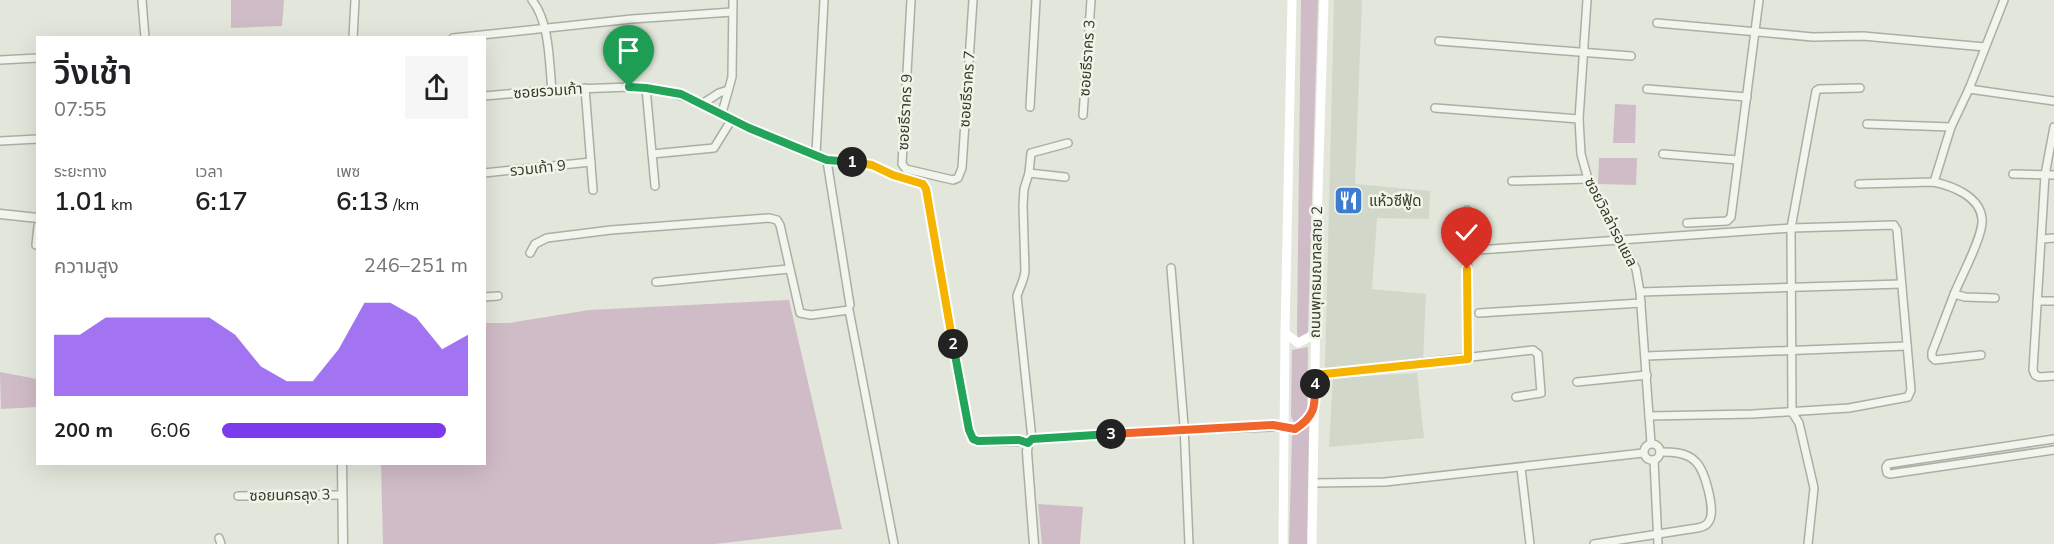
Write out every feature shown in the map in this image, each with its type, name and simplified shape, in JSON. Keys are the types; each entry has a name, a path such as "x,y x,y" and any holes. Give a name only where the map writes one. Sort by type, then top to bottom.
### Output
{"main road":[{"name":"ถนนพุทธมณฑลสาย 2","path":"1283,544 1292,0"},
{"name":"ถนนพุทธมณฑลสาย 2","path":"1312,544 1324,0"},
{"path":"1285,333 1298,343 1315,334"},
{"path":"1285,426 1295,429 1315,409"}],"street":[{"path":"142,0 145,36"},
{"path":"353,36 355,0"},
{"path":"532,0 540,12 544,28 552,90"},
{"path":"722,113 732,77 733,0"},
{"path":"816,154 824,0"},
{"name":"ซอยธีราคร 9","path":"911,0 902,164 906,169 953,180 958,178"},
{"name":"ซอยธีราคร 7","path":"958,178 962,168 973,0"},
{"path":"1029,107 1036,0"},
{"name":"ซอยธีราคร 3","path":"1083,115 1091,0"},
{"name":"ซอยวิลล่ารอแยล","path":"1587,0 1579,119 1581,154 1588,179 1636,269 1646,356 1651,443"},
{"path":"1687,223 1730,219 1759,0"},
{"path":"1934,182 1951,127 1969,89 2004,0"},
{"path":"471,36 732,12"},
{"path":"1657,22 1813,37 1863,36 1985,47"},
{"path":"1439,41 1631,56"},
{"path":"0,60 36,58"},
{"path":"585,88 592,190"},
{"name":"ซอยรวมเก้า","path":"486,96 585,88 646,88 681,94 827,160 872,165 893,175 923,184 926,189 970,435 978,441 1030,441"},
{"path":"646,88 655,186"},
{"path":"1808,544 1814,488 1799,423 1792,412 1791,228 1816,91 1860,88"},
{"path":"1647,89 1747,97"},
{"path":"1969,89 2054,101"},
{"path":"702,104 728,90"},
{"path":"1435,108 1579,119"},
{"path":"652,154 714,148 732,119"},
{"path":"1867,124 1951,127"},
{"path":"2054,127 2045,175 2034,373 2038,377 2054,376"},
{"path":"0,141 36,139"},
{"path":"1034,544 1030,441 1017,296 1024,282 1025,271 1024,189 1029,173 1031,153 1068,143"},
{"path":"1662,154 1738,160"},
{"path":"827,160 850,305"},
{"name":"รวมเก้า 9","path":"486,173 591,162"},
{"path":"1029,173 1065,177"},
{"path":"2013,174 2054,175"},
{"path":"1512,181 1588,179"},
{"path":"1858,183 1934,182 1945,184 1973,200 1981,213 1980,231 1954,294 1932,357 1935,360 1981,355"},
{"path":"1467,210 1468,359"},
{"path":"0,214 36,218"},
{"path":"530,253 535,244 547,238 611,230 769,218 777,220 800,313 811,315 849,310 894,544"},
{"path":"1478,250 1791,228 1894,225 1897,230 1911,390 1905,399 1849,408 1792,412 1649,416"},
{"path":"2042,238 2054,238"},
{"path":"1171,268 1184,430 1189,544"},
{"path":"656,282 789,269"},
{"path":"1640,292 1901,284"},
{"path":"1954,294 1965,297 1995,298"},
{"path":"486,297 498,297"},
{"path":"2037,301 2054,301"},
{"path":"1479,313 1641,303"},
{"path":"1646,356 1906,346"},
{"path":"1315,375 1537,351 1541,393 1516,397"},
{"path":"1577,382 1647,375"},
{"path":"1030,441 1184,430 1285,426"},
{"path":"2054,440 1888,464 1886,467 1887,473 1921,470 2054,450"},
{"path":"1651,443 1659,447 1660,452 1658,458 1654,460 1646,458 1643,453 1644,448 1651,443"},
{"path":"1999,448 2001,458"},
{"path":"1594,544 1706,526 1712,514 1703,474 1696,462 1677,452 1660,452"},
{"path":"1314,483 1385,482 1643,453"},
{"path":"1920,459 1921,470"},
{"path":"1654,460 1658,544"},
{"path":"342,465 343,544"},
{"path":"1521,468 1530,544"},
{"name":"ซอยนครลุง 3","path":"238,496 342,495"}],"shaded area":[{"path":"231,0 284,0 282,26 231,28"},
{"path":"1301,0 1318,0 1308,330 1307,336 1298,339 1297,331"},
{"path":"1334,0 1362,0 1355,184 1430,191 1429,219 1377,218 1372,289 1426,294 1423,360 1325,368"},
{"path":"1615,104 1636,105 1635,143 1613,143"},
{"path":"1599,158 1637,158 1636,185 1598,184"},
{"path":"789,300 842,529 715,544 383,544 381,465 486,465 486,323 509,323 589,310"},
{"path":"1308,347 1307,414 1299,423 1294,423 1291,416 1292,350"},
{"path":"0,372 36,379 36,407 1,409"},
{"path":"1417,373 1424,438 1329,447 1333,378"},
{"path":"1309,426 1307,544 1289,544 1292,436"},
{"path":"1038,504 1083,507 1080,544 1042,544"}],"place":[{"name":"แห้วซีฟู้ด","path":"1348,201"}],"route":[{"path":"629,87 681,94 749,128 827,160 872,165 893,175 923,184 926,189 970,435 978,441 1019,440 1028,443 1032,439 1273,425 1295,429 1315,409 1315,375 1468,359 1467,269"}]}
